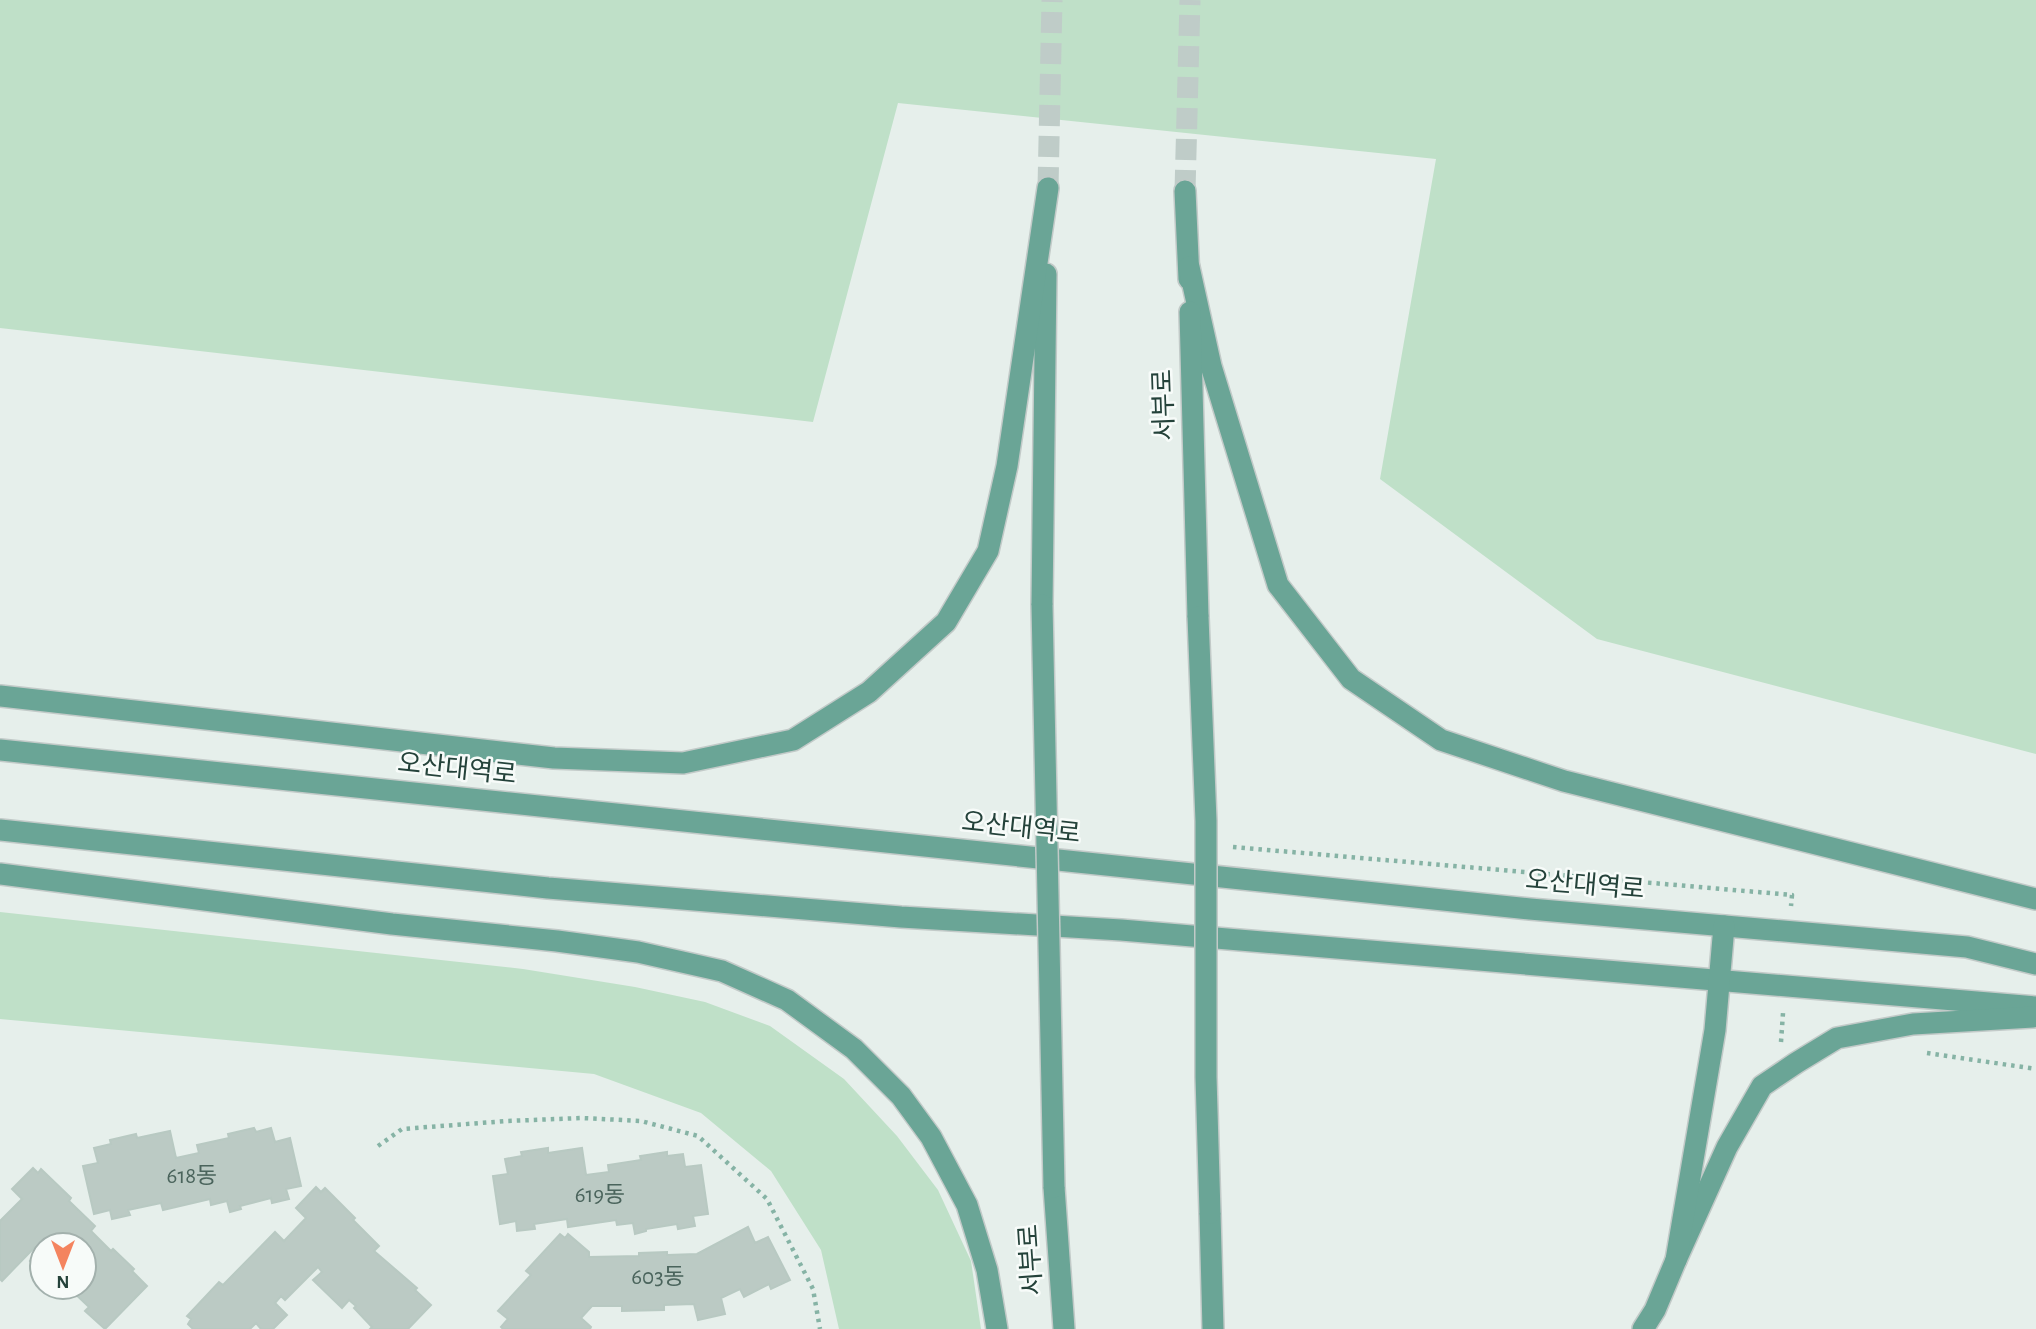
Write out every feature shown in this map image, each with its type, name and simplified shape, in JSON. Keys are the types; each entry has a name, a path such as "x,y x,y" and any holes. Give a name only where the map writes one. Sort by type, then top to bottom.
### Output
{"main road":[{"name":"서부로","path":"0,696 554,758 683,763 793,740 869,692 946,622 988,551 1007,466 1048,188 1042,605 1054,1187 1064,1329"},
{"name":"서부로","path":"1185,191 1206,821 1206,1077 1213,1329"},
{"path":"1189,267 1212,366 1278,585 1351,679 1441,740 1564,781 2036,899"},
{"name":"오산대역로","path":"0,750 1488,904 1967,947 2036,964"},
{"path":"0,830 548,888 901,917 1135,931 2036,1007"},
{"path":"0,874 638,952 722,971 787,1000 854,1049 901,1096 931,1137 967,1205 987,1270 997,1329"},
{"path":"1676,1260 1715,1030 1724,926"},
{"path":"1643,1329 1655,1310 1727,1147 1762,1086 1837,1038 1913,1024 2036,1017"}],"path":[{"path":"1224,846 1792,895"},
{"path":"1917,1054 1929,1053 2036,1069"},
{"path":"378,1146 402,1129 544,1119 641,1121 698,1136 767,1199 814,1289 820,1329"}],"green space":[{"path":"0,0 2036,0 2036,754 1597,639 1380,479 1436,159 898,103 813,422 0,328"},
{"path":"0,912 523,969 635,987 705,1002 770,1026 844,1079 897,1136 938,1190 971,1261 981,1329 839,1329 821,1250 771,1171 701,1113 594,1074 0,1019"}],"building":[{"path":"254,1128 256,1132 271,1128 275,1142 290,1138 301,1186 286,1189 289,1199 272,1203 271,1198 240,1206 241,1209 230,1212 227,1201 211,1205 210,1199 163,1210 161,1203 128,1210 130,1215 112,1219 110,1210 94,1214 83,1166 98,1163 94,1148 111,1144 110,1140 136,1134 137,1138 170,1131 176,1158 199,1153 197,1145 229,1138 228,1134"},
{"path":"548,1148 548,1153 582,1148 586,1175 609,1172 608,1165 641,1160 640,1156 667,1152 667,1156 683,1154 685,1167 701,1165 708,1214 693,1216 695,1226 678,1229 677,1224 646,1229 635,1234 633,1223 617,1225 616,1220 568,1227 567,1219 534,1224 535,1229 517,1231 516,1221 500,1224 493,1176 508,1174 505,1159 522,1156 521,1152"},
{"path":"33,1168 38,1173 41,1169 95,1226 91,1231 28,1231 28,1254 2,1281 0,1221 22,1199 12,1189"},
{"path":"316,1187 321,1192 325,1188 355,1218 353,1220 379,1246 374,1251 417,1288 415,1290 431,1305 408,1329 370,1329 372,1327 354,1308 356,1306 349,1300 342,1308 313,1280 322,1272 318,1267 285,1300 281,1296 275,1303 287,1315 273,1329 261,1329 256,1323 250,1329 193,1329 188,1324 191,1319 187,1316 219,1282 223,1285 275,1232 284,1241 306,1218 296,1208"},
{"path":"748,1227 755,1243 768,1237 790,1280 771,1289 769,1284 744,1297 740,1289 721,1298 725,1314 698,1320 694,1304 664,1305 664,1310 622,1311 622,1306 592,1306 581,1318 590,1329 501,1327 508,1319 498,1311 531,1275 526,1271 560,1234 565,1238 568,1234 589,1252 589,1257 639,1256 639,1253 667,1252 667,1255 697,1254"},
{"path":"98,1238 134,1269 132,1271 147,1286 105,1329 85,1311 89,1307 83,1301 98,1301"}],"tunnel":[{"path":"1048,188 1052,0"},
{"path":"1185,191 1190,0"}]}
